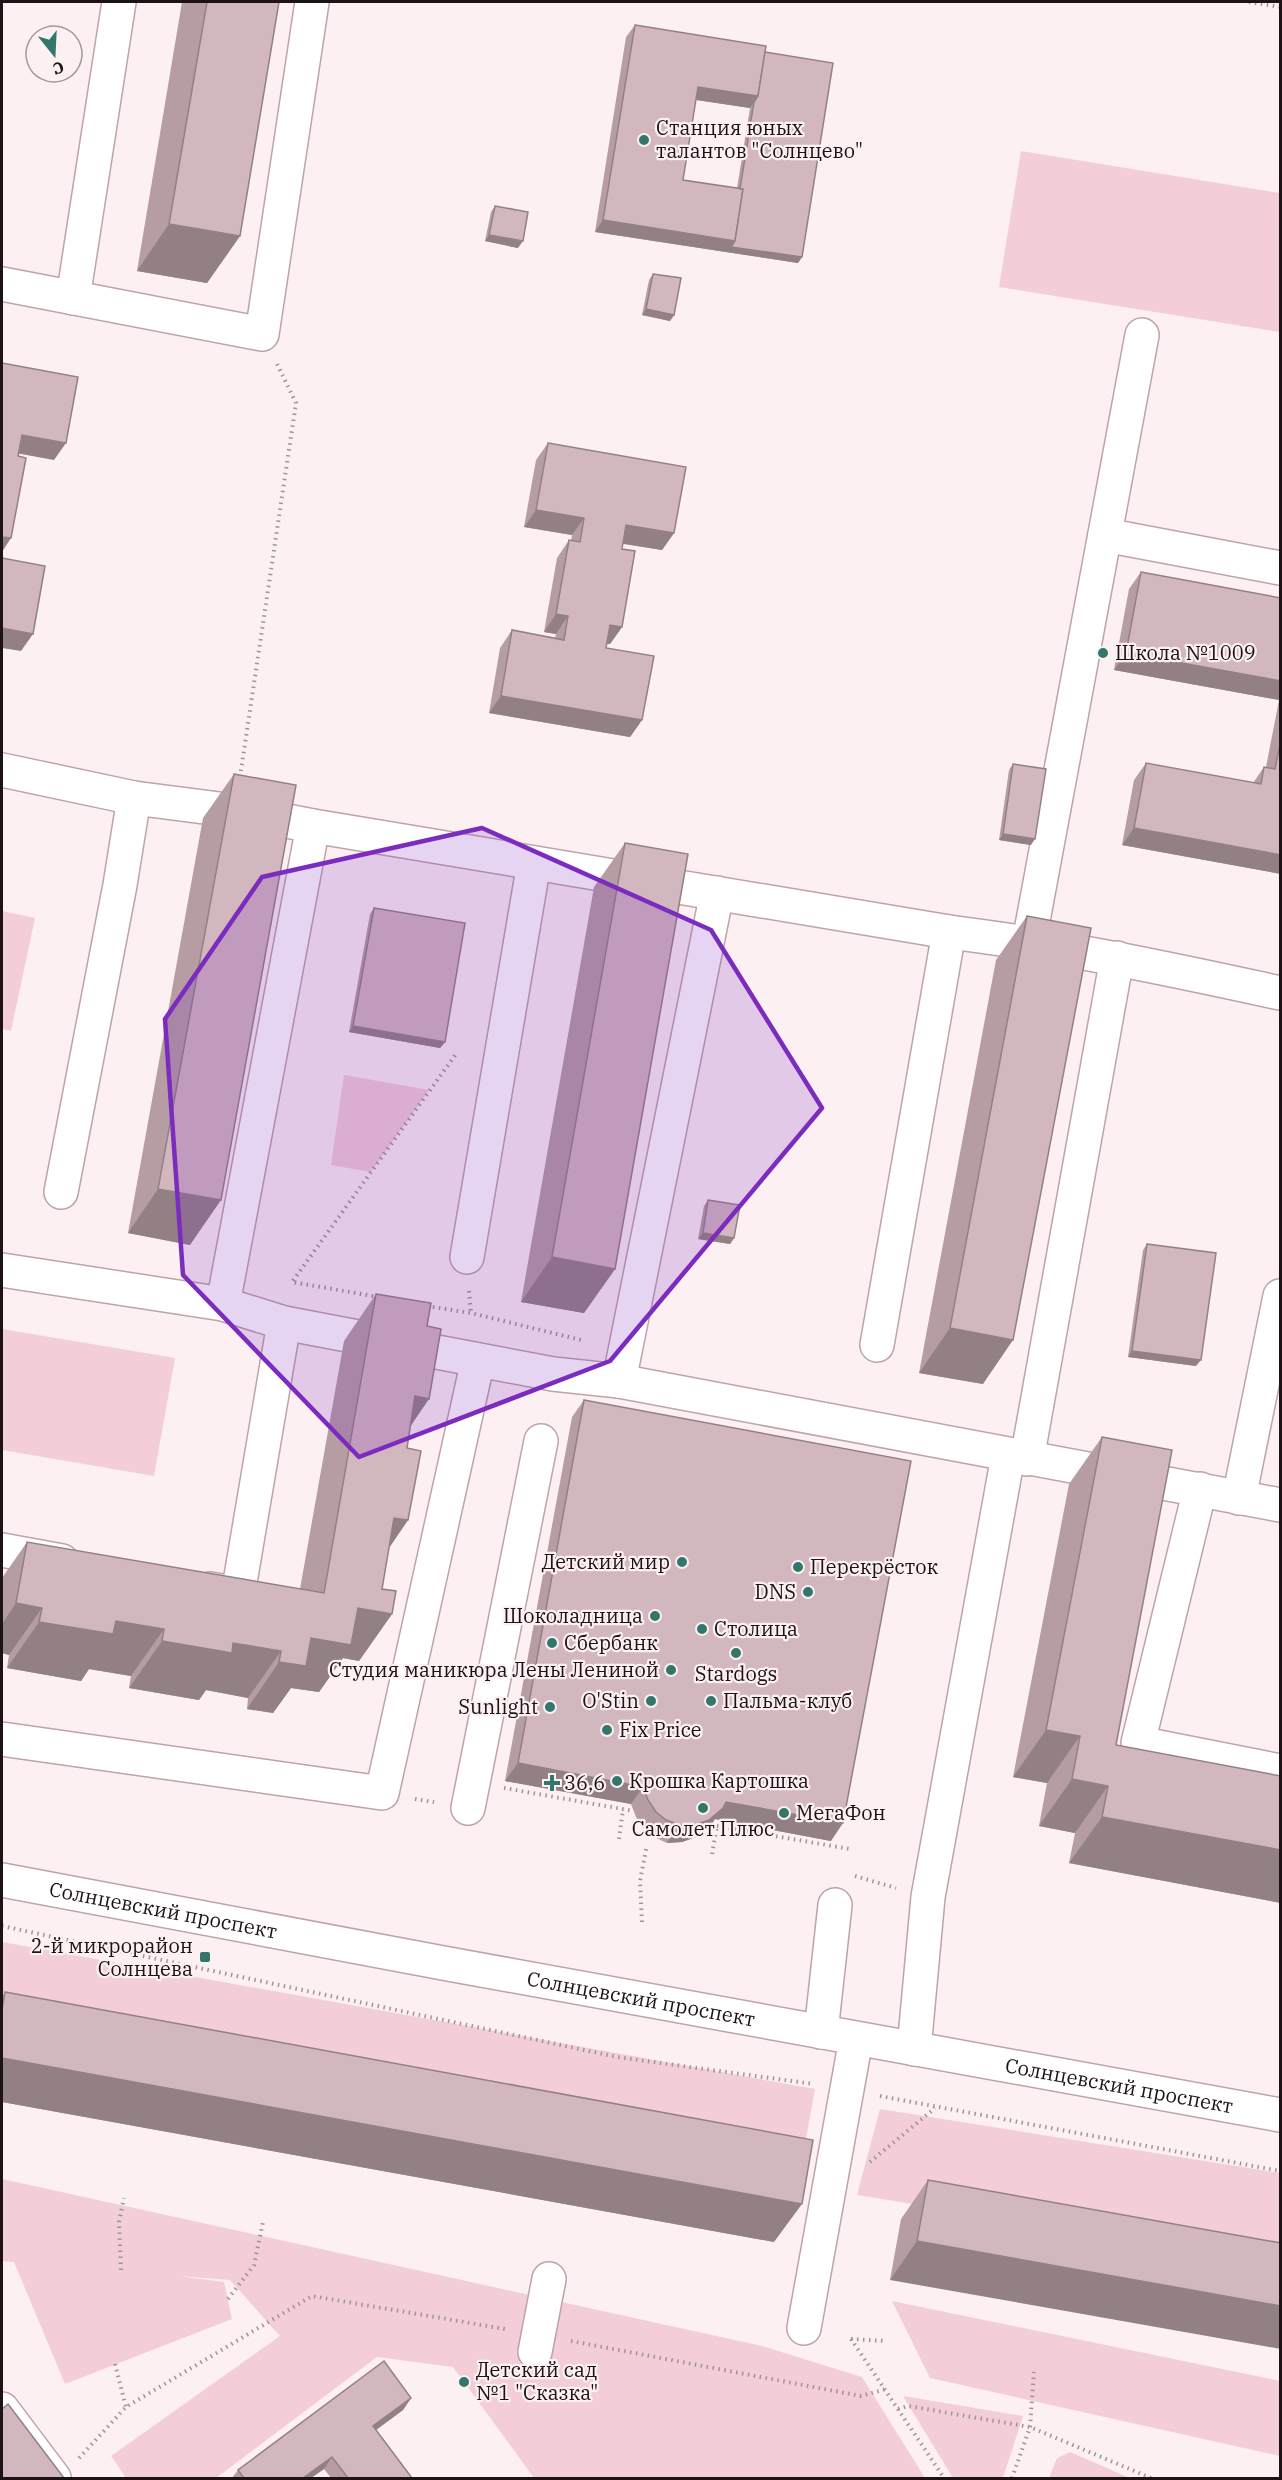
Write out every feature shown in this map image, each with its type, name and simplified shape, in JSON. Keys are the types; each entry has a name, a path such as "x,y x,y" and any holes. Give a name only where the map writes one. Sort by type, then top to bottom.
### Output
{"street":[{"path":"73,298 119,2"},
{"path":"2,284 262,334 312,2"},
{"path":"1029,942 1142,335"},
{"path":"1105,535 1281,568"},
{"path":"2,770 134,798 235,811 949,932 1029,942 1281,993"},
{"path":"61,1192 120,885 134,798"},
{"path":"223,1304 314,826"},
{"path":"467,1257 534,863"},
{"path":"622,1366 717,892"},
{"path":"877,1345 949,932"},
{"path":"914,2049 928,1897 1117,958"},
{"path":"2,1270 223,1304 284,1323 552,1374 622,1366 1018,1457 1200,1489 1281,1506"},
{"path":"1239,1498 1281,1296"},
{"path":"182,1584 238,1594 284,1323"},
{"path":"2,1739 382,1793 478,1360"},
{"path":"468,1809 541,1441"},
{"path":"1200,1489 1138,1743 1281,1771"},
{"path":"2,1550 92,1567"},
{"name":"Солнцевский проспект","path":"2,1881 1281,2115"},
{"path":"821,2032 835,1905"},
{"path":"804,2328 856,2039"},
{"path":"536,2343 549,2279"},
{"path":"2,2409 64,2471"}],"path":[{"path":"1249,2 1281,7"},
{"path":"235,811 296,403 262,334"},
{"path":"381,1297 292,1282 456,1054"},
{"path":"426,1305 471,1313 622,1366"},
{"path":"504,1788 634,1811"},
{"path":"382,1793 468,1809"},
{"path":"619,1839 623,1809"},
{"path":"711,1826 850,1850"},
{"path":"712,1854 717,1827"},
{"path":"642,1922 640,1881 647,1845"},
{"path":"845,1873 928,1897"},
{"path":"2,1926 617,2057 846,2089 935,2108 1281,2170"},
{"path":"828,2187 853,2176 935,2108"},
{"path":"121,2270 119,2222 124,2198"},
{"path":"228,2299 254,2265 263,2222"},
{"path":"64,2471 126,2407 312,2296 536,2343 861,2396 886,2390"},
{"path":"885,2341 851,2339 944,2478"},
{"path":"115,2364 126,2407"},
{"path":"1012,2478 1030,2427 1034,2372"},
{"path":"898,2409 908,2406 1030,2427 1151,2478"}],"highlighted area":[{"path":"482,828 711,930 822,1108 610,1361 359,1457 183,1275 165,1019 262,877"}],"shaded area":[{"path":"1021,151 1280,193 1280,332 999,287"},
{"path":"2,911 35,918 11,1031 2,1029"},
{"path":"344,1075 429,1090 371,1172 331,1165"},
{"path":"2,1329 175,1358 154,1476 2,1450"},
{"path":"2,1942 815,2089 800,2172 2,2026"},
{"path":"880,2109 1280,2173 1280,2263 857,2195"},
{"path":"2,2179 762,2346 862,2377 925,2478 534,2478 453,2367 377,2357 216,2478 126,2478 111,2456 280,2336 230,2280 178,2276 224,2282 232,2319 65,2384 14,2262 2,2261"},
{"path":"892,2301 1280,2381 1280,2456 930,2378"},
{"path":"903,2396 1023,2416 1003,2478 953,2478"},
{"path":"1070,2452 1130,2478 1049,2478 1057,2458"}],"building":[{"path":"207,2 279,2 240,236 169,224"},
{"path":"635,25 766,46 758,96 698,87 683,180 743,189 735,241 603,220"},
{"path":"765,52 833,63 802,257 731,247 735,241 743,189 740,189 754,102 758,96"},
{"path":"495,206 528,212 523,241 489,235"},
{"path":"653,274 681,278 674,315 646,309"},
{"path":"2,363 78,377 66,443 22,435 18,456 26,458 11,538 3,537 2,547"},
{"path":"548,443 686,467 674,533 626,525 622,549 635,551 622,627 610,625 606,648 654,656 642,720 501,696 512,630 564,640 568,616 556,614 569,540 580,542 584,518 536,510"},
{"path":"2,558 45,566 33,634 2,628"},
{"path":"1141,572 1281,598 1281,681 1126,653"},
{"path":"1281,739 1281,855 1134,828 1146,763 1261,784 1264,767 1275,769"},
{"path":"1013,764 1046,769 1035,839 1003,834"},
{"path":"234,774 296,785 221,1200 158,1189"},
{"path":"625,843 688,854 615,1269 552,1257"},
{"path":"374,908 465,923 445,1042 353,1026"},
{"path":"1027,916 1091,928 1013,1340 950,1328"},
{"path":"708,1200 740,1205 734,1238 703,1233"},
{"path":"1147,1244 1216,1253 1201,1360 1132,1351"},
{"path":"376,1294 431,1303 427,1326 441,1329 429,1399 415,1396 407,1448 421,1451 408,1520 394,1518 382,1589 396,1591 392,1614 358,1608 351,1645 311,1638 306,1666 279,1662 281,1651 233,1643 232,1653 162,1641 164,1629 116,1621 113,1634 39,1622 42,1608 16,1603 27,1542 324,1593"},
{"name":"Столица","path":"584,1400 911,1461 843,1823 726,1802 723,1808 709,1820 694,1825 679,1825 666,1820 656,1812 643,1787 518,1763"},
{"path":"1102,1437 1172,1450 1116,1745 1281,1776 1281,1850 1102,1817 1108,1786 1072,1779 1080,1736 1046,1730"},
{"path":"5,1992 813,2140 802,2204 2,2058 2,2010"},
{"path":"928,2180 1281,2243 1281,2306 917,2241"},
{"path":"384,2361 411,2398 373,2426 412,2478 348,2478 332,2457 303,2478 244,2478 238,2470"},
{"path":"8,2404 64,2478 2,2478 2,2409"}],"place":[{"name":"Станция юных талантов \"Солнцево\"","path":"644,140"},
{"name":"Школа №1009","path":"1103,653"},
{"name":"Детский мир","path":"682,1562"},
{"name":"Перекрёсток","path":"798,1567"},
{"name":"DNS","path":"808,1592"},
{"name":"Шоколадница","path":"655,1616"},
{"name":"Столица","path":"702,1629"},
{"name":"Сбербанк","path":"552,1643"},
{"name":"Stardogs","path":"736,1653"},
{"name":"Студия маникюра Лены Лениной","path":"671,1670"},
{"name":"O'Stin","path":"651,1701"},
{"name":"Пальма-клуб","path":"711,1701"},
{"name":"Sunlight","path":"550,1707"},
{"name":"Fix Price","path":"607,1730"},
{"name":"Крошка Картошка","path":"617,1781"},
{"name":"36,6","path":"552,1783"},
{"name":"Самолет Плюс","path":"703,1808"},
{"name":"МегаФон","path":"784,1813"},
{"name":"2-й микрорайон Солнцева","path":"205,1957"},
{"name":"Детский сад №1 \"Сказка\"","path":"464,2382"}]}
